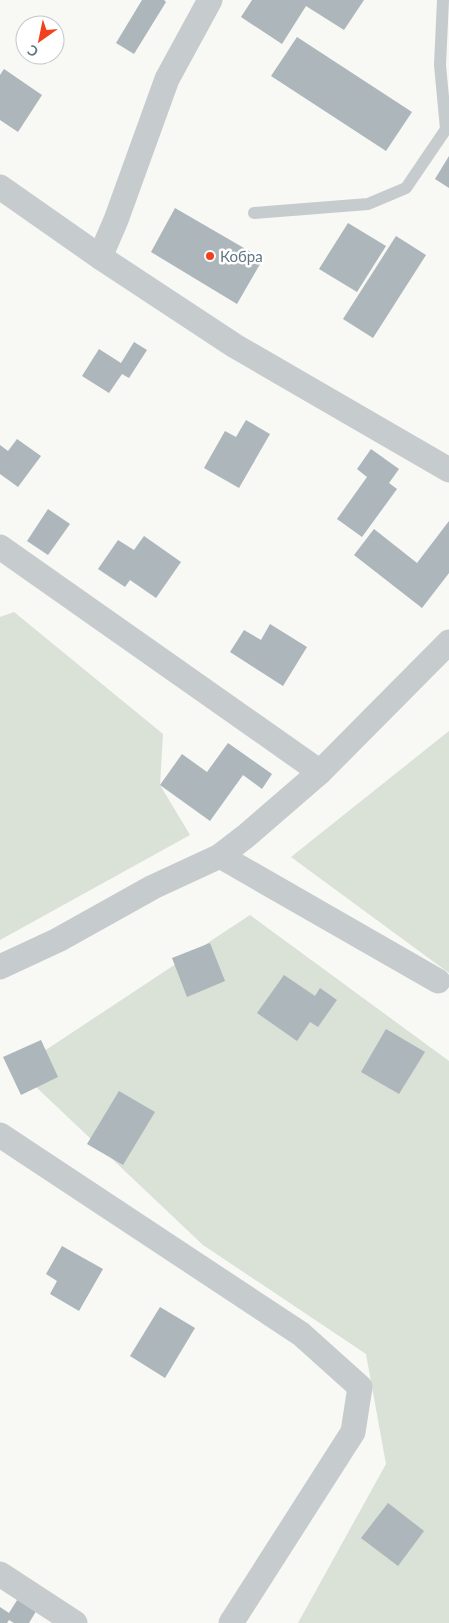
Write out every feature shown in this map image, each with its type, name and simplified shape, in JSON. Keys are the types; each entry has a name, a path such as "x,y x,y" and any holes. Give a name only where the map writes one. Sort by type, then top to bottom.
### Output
{"street":[{"path":"100,257 116,220 168,79 210,0"},
{"path":"0,188 235,346 449,470"},
{"path":"0,547 320,772"},
{"path":"0,968 58,940 153,887 220,856 320,772 449,642"},
{"path":"220,856 438,981"},
{"path":"0,1134 301,1334 360,1388 353,1432 230,1623"},
{"path":"0,1574 75,1623"}],"lane":[{"path":"254,213 368,204 406,188 446,129 440,65 443,0"}],"shaded area":[{"path":"14,612 163,734 160,785 190,835 0,940 0,617"},
{"path":"449,731 449,973 291,857"},
{"path":"250,915 449,1061 449,1623 298,1623 386,1464 366,1354 203,1245 17,1069"}],"building":[{"path":"142,0 164,0 166,2 134,54 116,43"},
{"path":"252,0 364,0 344,30 306,6 282,44 241,17"},
{"path":"297,37 412,112 386,151 271,76"},
{"path":"4,69 42,95 18,132 0,120 0,75"},
{"path":"449,156 449,188 435,179"},
{"path":"175,208 263,259 237,304 151,252"},
{"path":"348,223 386,246 357,292 319,269"},
{"path":"396,236 426,255 373,338 343,319"},
{"path":"134,342 147,350 129,378 122,374 109,393 82,376 99,349 121,363"},
{"path":"246,420 270,434 239,488 204,468 225,431 236,437"},
{"path":"17,439 41,456 18,487 0,474 0,445 8,451"},
{"path":"371,449 399,469 389,483 397,489 362,537 337,519 367,477 357,469"},
{"path":"48,509 70,524 48,555 27,541"},
{"path":"449,521 449,573 422,608 354,555 374,529 417,563"},
{"path":"144,536 181,562 156,598 130,580 125,587 98,569 118,540 134,550"},
{"path":"270,624 307,647 283,686 230,652 244,630 261,640"},
{"path":"228,743 272,774 262,789 243,775 210,821 160,785 182,754 207,772"},
{"path":"210,943 225,981 187,997 172,958"},
{"path":"284,975 315,996 320,988 337,1000 318,1027 310,1022 297,1041 257,1013"},
{"path":"386,1029 425,1052 399,1094 361,1072"},
{"path":"41,1040 58,1077 21,1095 3,1057"},
{"path":"119,1091 155,1112 123,1165 87,1144"},
{"path":"62,1246 103,1269 79,1311 50,1294 57,1281 46,1274"},
{"path":"160,1307 195,1328 165,1378 130,1356"},
{"path":"388,1503 424,1531 398,1566 361,1538"},
{"path":"19,1597 38,1608 29,1623 14,1623 9,1620 7,1623 0,1623 0,1607 9,1613"}],"place":[{"name":"Кобра","path":"210,256"}]}
